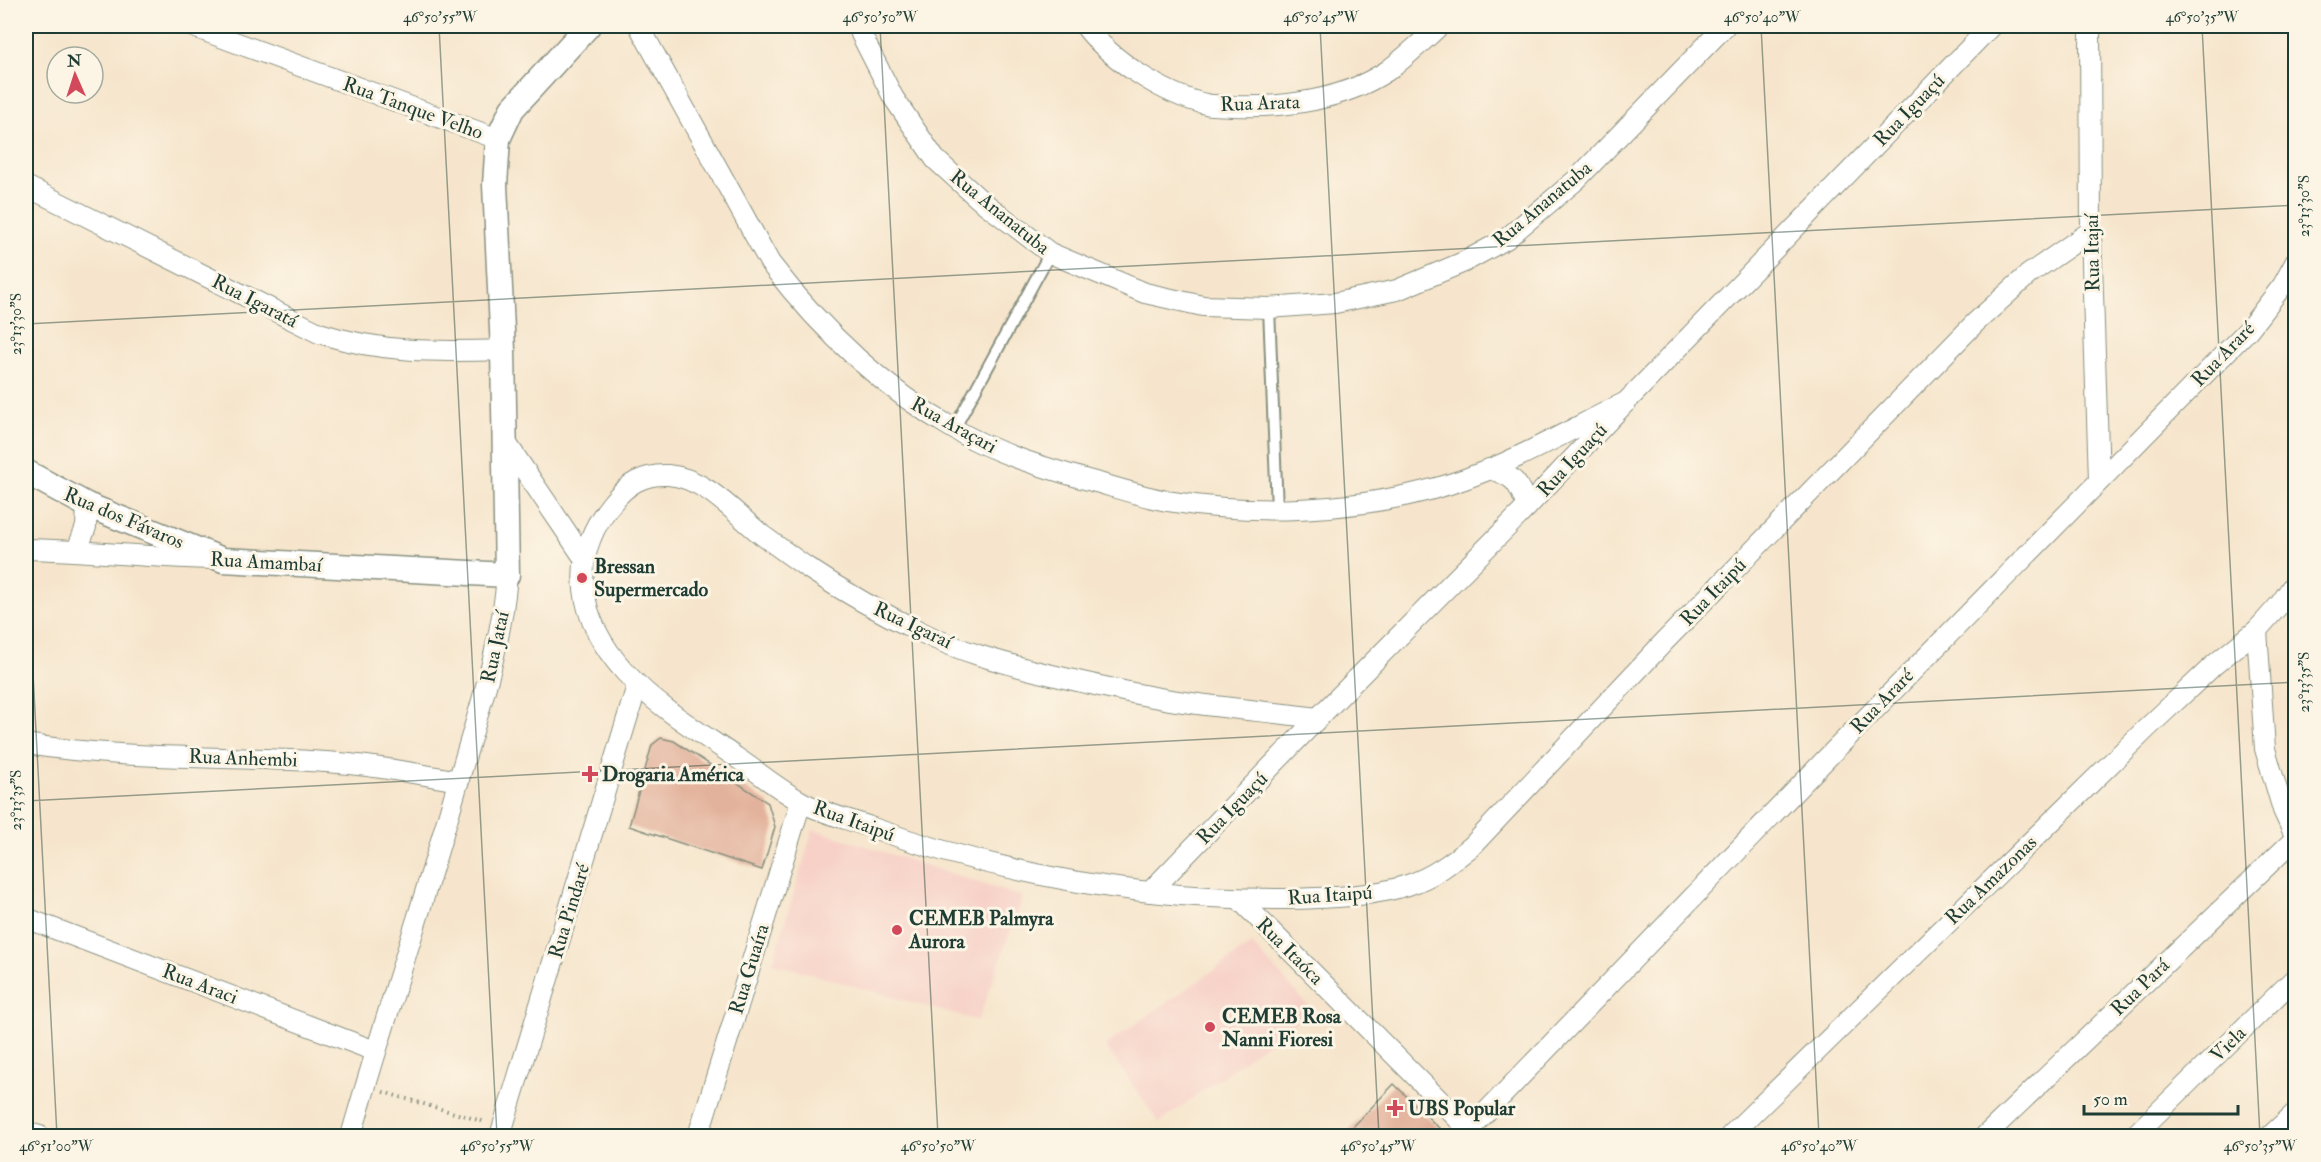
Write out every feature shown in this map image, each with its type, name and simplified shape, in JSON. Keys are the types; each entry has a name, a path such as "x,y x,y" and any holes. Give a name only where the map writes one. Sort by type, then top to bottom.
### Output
{"street":[{"name":"Rua Tanque Velho","path":"191,26 498,139 512,110 588,26"},
{"name":"Rua Araçari","path":"639,26 743,216 776,271 795,296 849,352 899,393 954,429 997,450 1053,470 1166,501 1240,509 1277,510 1368,502 1430,490 1489,469 1626,402"},
{"name":"Rua Ananatuba","path":"859,26 893,97 935,159 987,205 1050,253 1145,293 1203,306 1269,308 1335,303 1397,290 1464,262 1506,239 1576,180 1725,26"},
{"name":"Rua Arata","path":"1085,26 1116,58 1156,85 1206,104 1253,107 1307,102 1354,88 1387,71 1439,26"},
{"name":"Rua Iguaçú","path":"1150,892 1527,507 1991,26"},
{"name":"Rua Itajaí","path":"2090,26 2091,231 2099,480"},
{"name":"Rua Jataí","path":"351,1137 375,1051 449,819 486,689 501,622 507,575 503,350 495,184 498,139"},
{"name":"Rua Igaratá","path":"26,186 319,333 349,342 395,349 428,352 503,350"},
{"name":"Rua Itaipú","path":"584,558 583,576 587,608 597,635 614,660 637,686 668,711 801,802 917,844 983,862 1101,887 1239,899 1319,898 1408,886 1441,871 1472,846 1664,642 1975,322 2029,274 2091,231"},
{"name":"Rua Araré","path":"1466,1133 1825,760 2249,329 2283,285 2295,261"},
{"path":"505,441 584,558"},
{"path":"1489,469 1505,473 1512,478 1521,490 1527,507"},
{"name":"Rua dos Fávaros","path":"26,472 87,505 223,560"},
{"name":"Rua Igaraí","path":"584,558 592,531 622,491 635,480 655,475 674,476 693,481 717,497 811,570 855,597 926,635 997,661 1096,686 1177,701 1318,718"},
{"path":"76,550 87,527 87,505"},
{"name":"Rua Amambaí","path":"26,549 507,575"},
{"name":"Rua Amazonas","path":"1730,1137 2146,729 2214,665 2257,630 2281,603 2295,580"},
{"path":"2257,630 2265,749 2286,791 2295,838"},
{"name":"Rua Pindaré","path":"501,1132 637,686"},
{"name":"Rua Anhembi","path":"26,744 146,755 312,761 373,767 459,781"},
{"name":"Rua Guaíra","path":"698,1137 801,802"},
{"name":"Rua Pará","path":"1985,1137 2295,838"},
{"name":"Rua Itaóca","path":"1239,899 1466,1133"},
{"name":"Rua Araci","path":"26,918 375,1051"},
{"name":"Viela","path":"2134,1137 2295,978"},
{"path":"2270,1137 2295,1112"},
{"path":"26,1132 40,1137"}],"lane":[{"path":"954,429 1050,253"},
{"path":"1269,308 1277,510"}],"path":[{"path":"365,1087 501,1132"}],"shaded area":[{"name":"CEMEB Palmyra Aurora","path":"813,829 1023,897 978,1021 773,963"},
{"name":"CEMEB Rosa Nanni Fioresi","path":"1252,944 1312,1010 1159,1123 1105,1045"}],"building":[{"path":"661,738 674,741 768,803 775,827 762,870 629,826 652,745"},
{"name":"UBS Popular","path":"1394,1084 1444,1133 1440,1136 1344,1136"}],"place":[{"name":"Bressan Supermercado","path":"582,578"},
{"name":"Drogaria América","path":"590,774"},
{"name":"CEMEB Palmyra Aurora","path":"897,930"},
{"name":"CEMEB Rosa Nanni Fioresi","path":"1210,1027"},
{"name":"UBS Popular","path":"1395,1108"}]}
